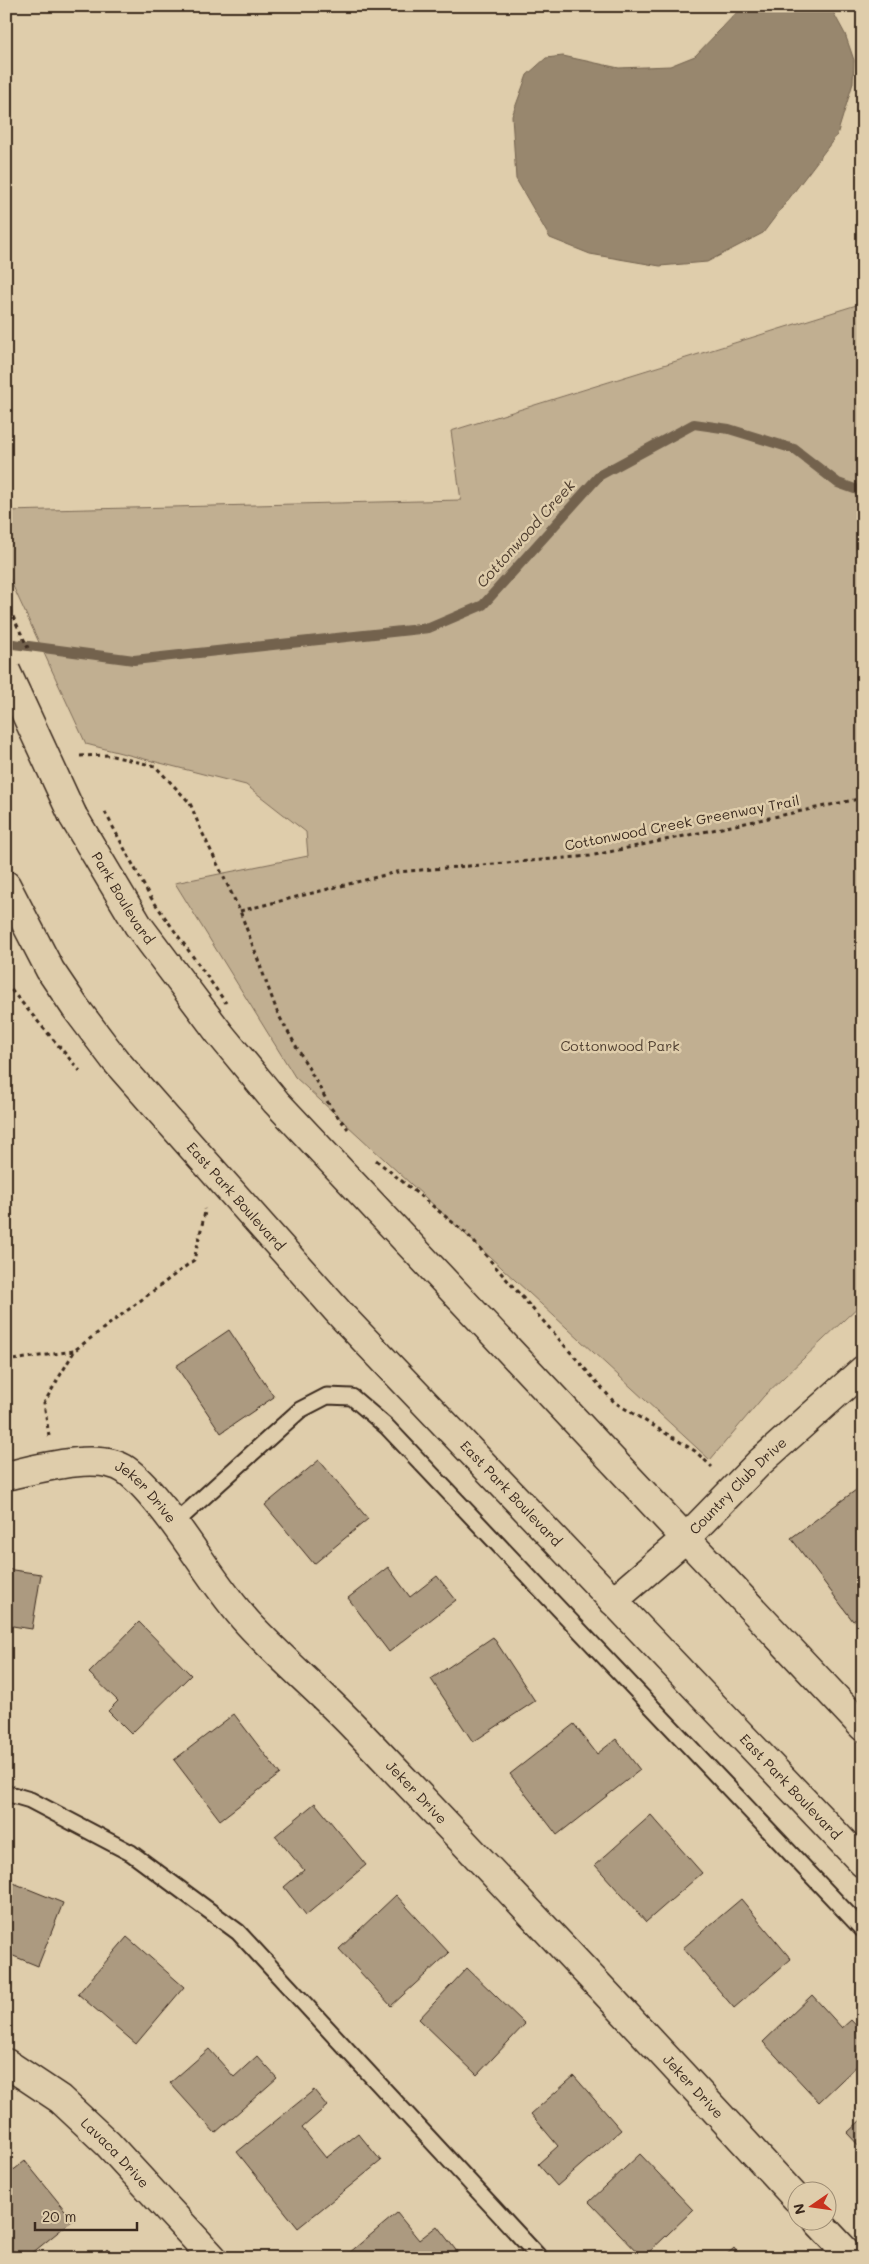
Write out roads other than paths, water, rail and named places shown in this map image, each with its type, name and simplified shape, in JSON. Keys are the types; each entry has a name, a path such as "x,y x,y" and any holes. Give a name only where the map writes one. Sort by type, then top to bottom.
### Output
{"main road":[{"name":"Park Boulevard","path":"6,671 73,816 138,925 220,1034 276,1102 686,1538"},
{"name":"East Park Boulevard","path":"6,885 50,970 75,1008 115,1060 341,1315 863,1863"},
{"name":"Country Club Drive","path":"613,1601 686,1538 759,1463 863,1370"},
{"name":"Jeker Drive","path":"6,1476 54,1465 98,1462 124,1468 149,1491 175,1523 218,1586 248,1623 330,1702 640,2028 786,2187"},
{"path":"686,1538 863,1727"},
{"name":"Lavaca Drive","path":"6,2063 60,2099 74,2112 108,2144 214,2258"},
{"path":"827,2232 852,2258"}],"lane":[{"path":"175,1523 300,1410 327,1396 352,1396 387,1427 863,1930"},
{"path":"6,1793 30,1800 131,1853 238,1932 540,2258"}],"waterway":[{"name":"Cottonwood Creek","path":"6,643 134,660 429,628 483,605 600,475 694,424 729,429 794,449 838,483 863,492"}],"park label":[{"name":"Cottonwood Park","path":"620,1046"}]}
